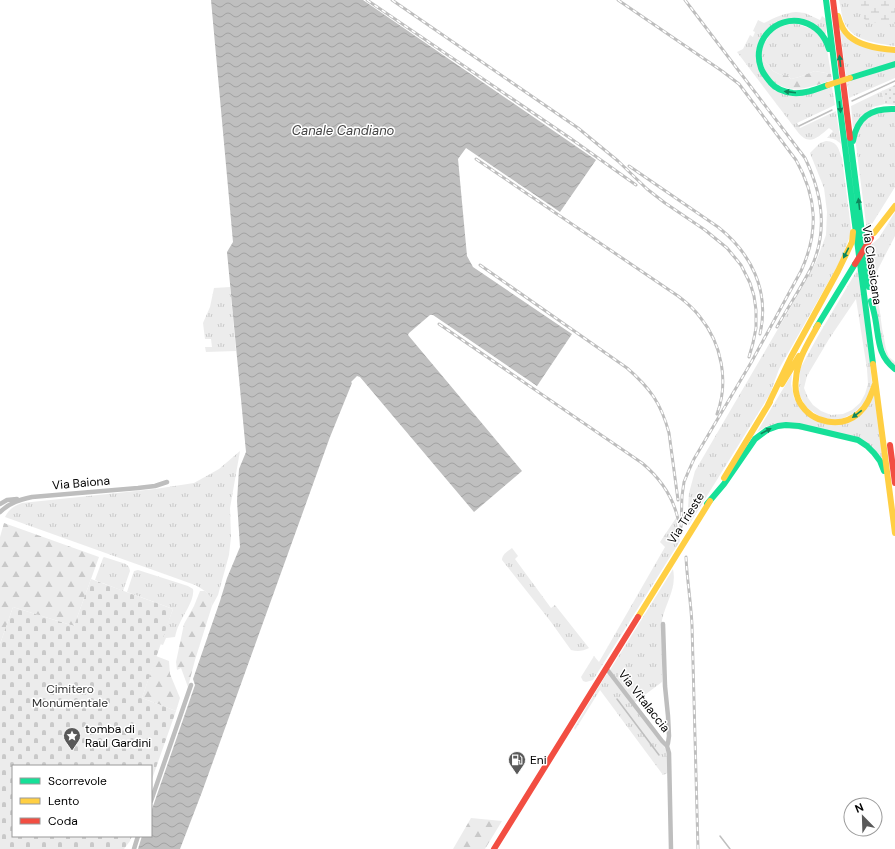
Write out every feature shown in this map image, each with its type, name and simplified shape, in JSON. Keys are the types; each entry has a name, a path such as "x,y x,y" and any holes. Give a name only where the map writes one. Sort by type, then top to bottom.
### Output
{"main road":[{"name":"Via Classicana","path":"826,0 876,382 893,481"},
{"name":"Via Classicana","path":"834,0 841,68 893,481 895,533"},
{"path":"834,0 843,29 849,36 864,44 895,50"},
{"path":"835,69 827,43 821,32 811,24 800,21 786,21 774,26 765,35 760,46 758,57 760,70 768,81 779,90 792,93 806,92 895,64"},
{"path":"853,154 854,134 862,119 874,111 887,109 895,110"},
{"path":"768,406 791,357 852,242 853,235 850,187"},
{"name":"Via Trieste","path":"494,849 895,199"},
{"path":"873,236 895,206"},
{"path":"871,301 880,348 883,356 895,369"},
{"path":"818,325 798,364 796,376 796,390 800,402 806,410 815,417 825,421 835,423 843,422 858,414 865,407 876,382"},
{"path":"707,504 724,484 754,439 768,430 782,425 809,428 858,440 864,443 877,456 893,481"}],"street":[{"name":"Via Baiona","path":"0,512 9,504 32,497 154,486 167,482"},
{"path":"0,504 7,500 32,497"},
{"path":"663,624 665,686 669,736 667,746 669,753 671,849"},
{"name":"Via Vitalaccia","path":"606,668 667,746"},
{"path":"152,798 191,685"},
{"path":"134,849 138,837"}],"green space":[{"path":"839,0 895,0 895,46 865,40 853,33 844,22"},
{"path":"859,0 895,0 895,24 870,22 864,19"},
{"path":"796,12 805,13 820,20 822,16 826,19 826,34 783,19 756,51 775,91 832,87 835,105 797,123 800,128 836,111 841,144 831,138 827,138 833,131 829,128 817,138 809,140 801,136 737,52 743,49 750,35 753,37 755,32 753,31 758,20 764,23 783,15"},
{"path":"790,22 812,26 826,43 831,74 815,71 791,79 788,76 773,71 761,57 762,47 774,29"},
{"path":"840,28 844,35 895,52 895,62 846,76"},
{"path":"761,57 773,71 788,76 791,79 815,71 831,74 832,80 810,87 795,89 780,86 768,76"},
{"path":"895,66 895,78 849,98 847,81"},
{"path":"895,85 895,105 885,104 882,91"},
{"path":"882,91 885,104 873,107 853,128 851,106"},
{"path":"895,111 895,187 867,232 856,145 856,133 860,124 872,113"},
{"path":"826,141 835,144 842,158 851,228 850,236 842,258 779,369 770,394 689,525 687,525 689,493 695,471 803,286 816,262 826,235 827,212 824,188 810,153 820,143"},
{"path":"895,212 895,236 875,275 886,349 889,357 895,362 895,366 890,362 879,337 867,252 872,244 879,238"},
{"path":"859,267 872,383 867,399 854,413 839,420 822,418 806,407 799,394 800,369","holes":["856,299 868,384 865,394 860,403 852,410 843,414 831,415 821,411 813,405 804,388 807,376 829,339"]},
{"path":"230,287 236,351 206,352 205,347 212,347 211,339 205,339 203,323 210,307 214,288"},
{"path":"792,374 791,384 794,398 807,415 845,423 875,391 883,461 854,436 767,426 757,432"},
{"path":"240,451 230,508 231,537 229,555 218,595 212,606 207,593 195,585 5,517 12,508 22,503 155,489 194,483 219,469"},
{"path":"676,518 680,541 593,680 586,682 583,681 581,677 594,656 599,662 665,547 660,542"},
{"path":"4,523 99,557 74,626 13,607 0,644 0,537"},
{"path":"512,548 518,556 515,559 551,608 555,605 589,648 580,651 571,650 502,560 504,554"},
{"path":"104,557 126,564 129,567 130,571 123,591 95,580"},
{"path":"673,569 674,582 662,620 662,682 634,703 610,670"},
{"path":"138,570 188,586 193,589 191,603 175,637 166,638 163,645 160,644 173,609 127,592 134,571"},
{"name":"Cimitero Monumentale","path":"91,579 173,609 142,698 176,711 152,779 152,765 12,765 12,837 132,837 124,849 0,849 0,644 13,607 74,626"},
{"path":"200,591 205,591 210,596 212,606 188,687 181,668 177,670 176,662 184,624"},
{"path":"156,656 169,661 170,674 180,698 176,711 142,698"},
{"path":"608,674 665,748 667,752 668,773 663,775 600,690 575,730 574,728"},
{"path":"471,818 502,821 485,849 453,849"}],"water":[{"name":"Canale Candiano","path":"211,0 363,0 596,160 560,212 466,148 458,159 467,256 473,267 572,334 537,386 433,315 430,315 408,335 522,471 474,512 360,377 357,376 351,382 352,383 330,437 180,849 138,849 142,837 152,837 152,809 195,685 193,679 227,578 240,547 237,501 239,469 246,452 227,252 233,242"}],"waterway":[{"path":"852,101 895,81"},
{"path":"799,126 832,110"},
{"path":"617,699 659,755"},
{"path":"720,836 730,849"}],"railway":[{"path":"367,0 570,138 636,185"},
{"path":"392,0 578,128 618,161 647,189 705,230 727,248 741,265 750,283 754,296 756,328 749,357"},
{"path":"618,0 739,84 796,160 803,174 812,201 813,228 807,257 801,271 752,361 694,459 684,482 681,527"},
{"path":"685,0 805,158 816,185 821,213 820,241 811,268 777,327"},
{"path":"476,159 678,296 695,311 708,328 714,339 721,364 723,376 721,402 717,414"},
{"path":"629,166 718,227 730,237 740,249 755,274 760,288 762,303 760,334"},
{"path":"480,265 627,368 648,389 662,413 669,433 678,500"},
{"path":"439,324 642,463 655,475 665,488 673,503 678,519"},
{"path":"686,557 692,625 698,849"}],"traffic: fast":[{"path":"826,0 873,364"},
{"path":"828,85 802,93 793,93 781,90 775,87 764,74 759,58 760,48 768,32 775,26 784,22 803,22 812,26 823,36 829,49"},
{"path":"850,78 895,64"},
{"path":"853,141 858,126 866,116 879,110 895,109"},
{"path":"850,138 869,287"},
{"path":"816,328 855,264"},
{"path":"871,301 881,349 886,359 895,369"},
{"path":"707,504 724,484 755,439 767,430 778,426 799,426 858,440 874,453 880,461 884,471"}],"traffic: slow":[{"path":"838,16 843,29 847,34 859,42 883,49 895,50"},
{"path":"828,85 850,78"},
{"path":"874,233 895,206"},
{"path":"768,405 791,357 838,271 852,242 853,232"},
{"path":"818,325 804,351 797,372 797,394 800,403 805,410 827,422 844,421 852,418 865,407 875,384"},
{"path":"782,384 799,356"},
{"path":"873,364 895,533"},
{"path":"724,478 770,402"},
{"path":"638,617 710,501"}],"traffic: jam":[{"path":"833,0 850,138"},
{"path":"855,264 871,238"},
{"path":"890,445 895,483"},
{"path":"494,849 638,617"}],"place":[{"name":"tomba di Raul Gardini","path":"72,751"},
{"name":"Eni","path":"517,775"}]}
